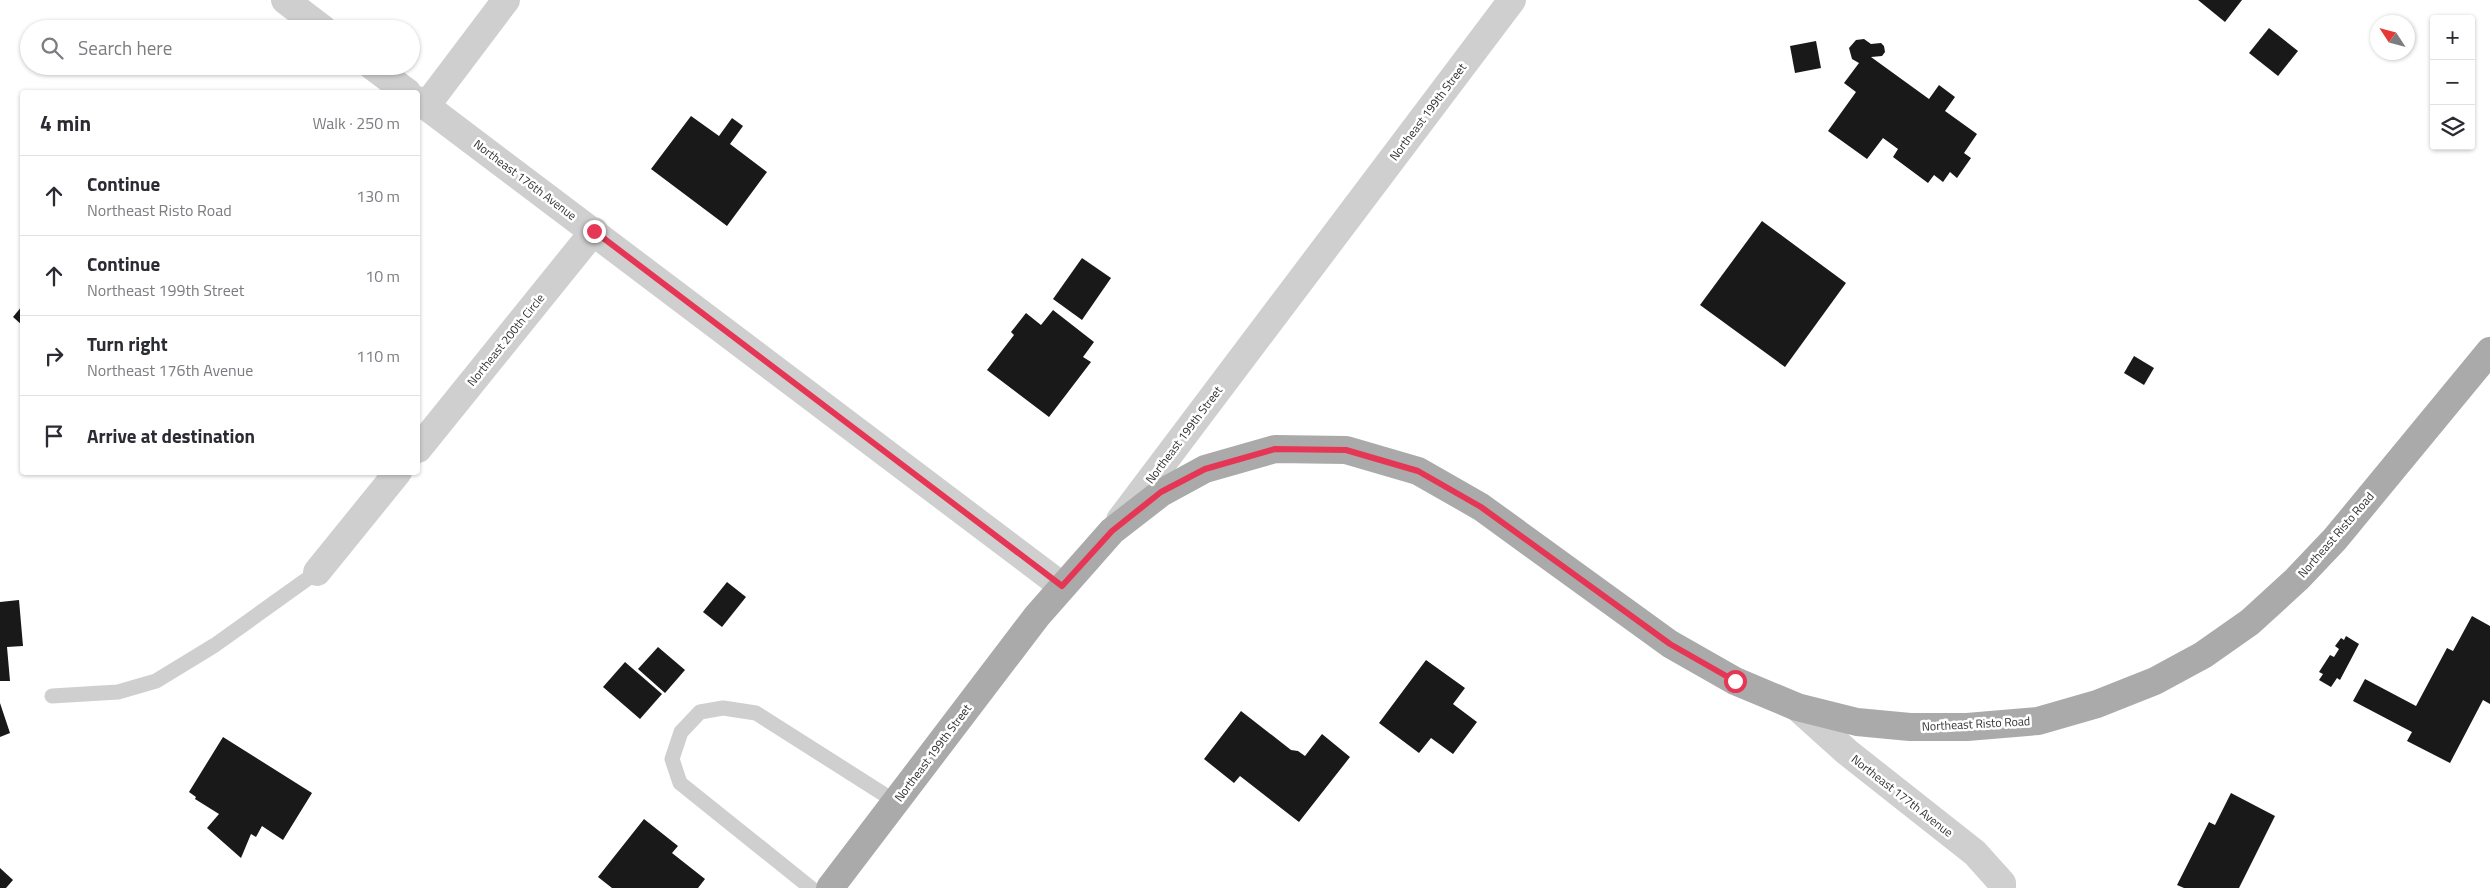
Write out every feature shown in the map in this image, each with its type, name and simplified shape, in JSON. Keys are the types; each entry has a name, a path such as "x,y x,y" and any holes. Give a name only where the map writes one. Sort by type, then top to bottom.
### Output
{"main road":[{"name":"Northeast Risto Road","path":"1112,531 1161,492 1205,469 1275,449 1346,450 1418,471 1481,507 1670,644 1735,681 1797,707 1857,722 1910,727 1967,727 2038,721 2097,704 2155,681 2203,655 2250,622 2298,579 2335,540 2490,351"},
{"name":"Northeast 199th Street","path":"830,888 1037,616 1112,531"}],"street":[{"path":"284,0 311,20"},
{"path":"420,97 506,0"},
{"name":"Northeast 199th Street","path":"1112,531 1512,0"},
{"name":"Northeast 176th Avenue","path":"384,75 404,90"},
{"name":"Northeast 176th Avenue","path":"420,102 594,231 1062,586"},
{"name":"Northeast 200th Circle","path":"420,447 594,231"},
{"path":"317,572 396,475"},
{"name":"Northeast 177th Avenue","path":"1797,707 1847,752 1975,852 2002,883 2002,888"}],"lane":[{"path":"52,696 118,692 156,682 215,645 317,572"},
{"path":"811,888 680,783 672,759 681,732 700,712 723,708 756,713 896,802"}],"building":[{"path":"2198,0 2242,0 2225,22"},
{"path":"2269,28 2298,51 2278,76 2249,53"},
{"path":"1864,39 1871,44 1881,43 1884,46 1885,52 1882,56 1871,57 1929,99 1939,85 1955,97 1945,111 1977,134 1964,153 1971,158 1957,178 1950,172 1943,182 1934,175 1928,183 1893,157 1898,149 1883,138 1867,159 1828,131 1856,92 1844,83 1859,63 1852,59 1849,48 1856,40"},
{"path":"1816,41 1821,68 1795,73 1790,46"},
{"path":"691,116 719,136 732,118 743,126 730,144 767,172 727,226 651,169"},
{"path":"1762,221 1846,283 1785,367 1700,305"},
{"path":"1082,258 1111,278 1082,320 1053,299"},
{"path":"20,308 20,323 13,317"},
{"path":"1053,310 1094,342 1083,357 1091,362 1049,417 987,370 1014,335 1011,332 1026,313 1041,325"},
{"path":"2134,356 2154,368 2144,385 2124,373"},
{"path":"727,582 746,597 722,627 703,612"},
{"path":"19,600 23,646 7,647 10,681 0,681 0,602"},
{"path":"2472,616 2490,626 2490,704 2483,700 2450,763 2407,741 2412,732 2353,701 2365,679 2416,706 2447,648 2453,651"},
{"path":"2346,636 2359,644 2340,680 2337,678 2331,687 2319,680 2323,674 2319,672 2330,655 2334,657 2339,649 2335,646 2341,638 2344,640"},
{"path":"658,647 685,670 665,693 638,669"},
{"path":"1426,660 1465,688 1453,704 1477,722 1453,754 1431,738 1419,753 1379,723"},
{"path":"625,662 662,694 640,719 603,687"},
{"path":"0,703 10,733 0,737"},
{"path":"1241,711 1291,750 1298,751 1305,756 1322,734 1350,757 1299,822 1240,776 1234,783 1204,759"},
{"path":"223,737 312,793 283,840 262,826 256,837 251,834 241,858 207,828 219,814 195,799 196,797 189,792"},
{"path":"2231,793 2275,816 2239,888 2184,888 2177,885 2209,822 2215,825"},
{"path":"644,819 678,846 672,853 705,879 698,888 612,888 598,877"},
{"path":"0,868 13,880 6,888 0,888"}],"route":[{"path":"594,231 1062,586 1112,531 1161,492 1205,469 1275,449 1346,450 1418,471 1481,507 1670,644 1735,681"}]}
